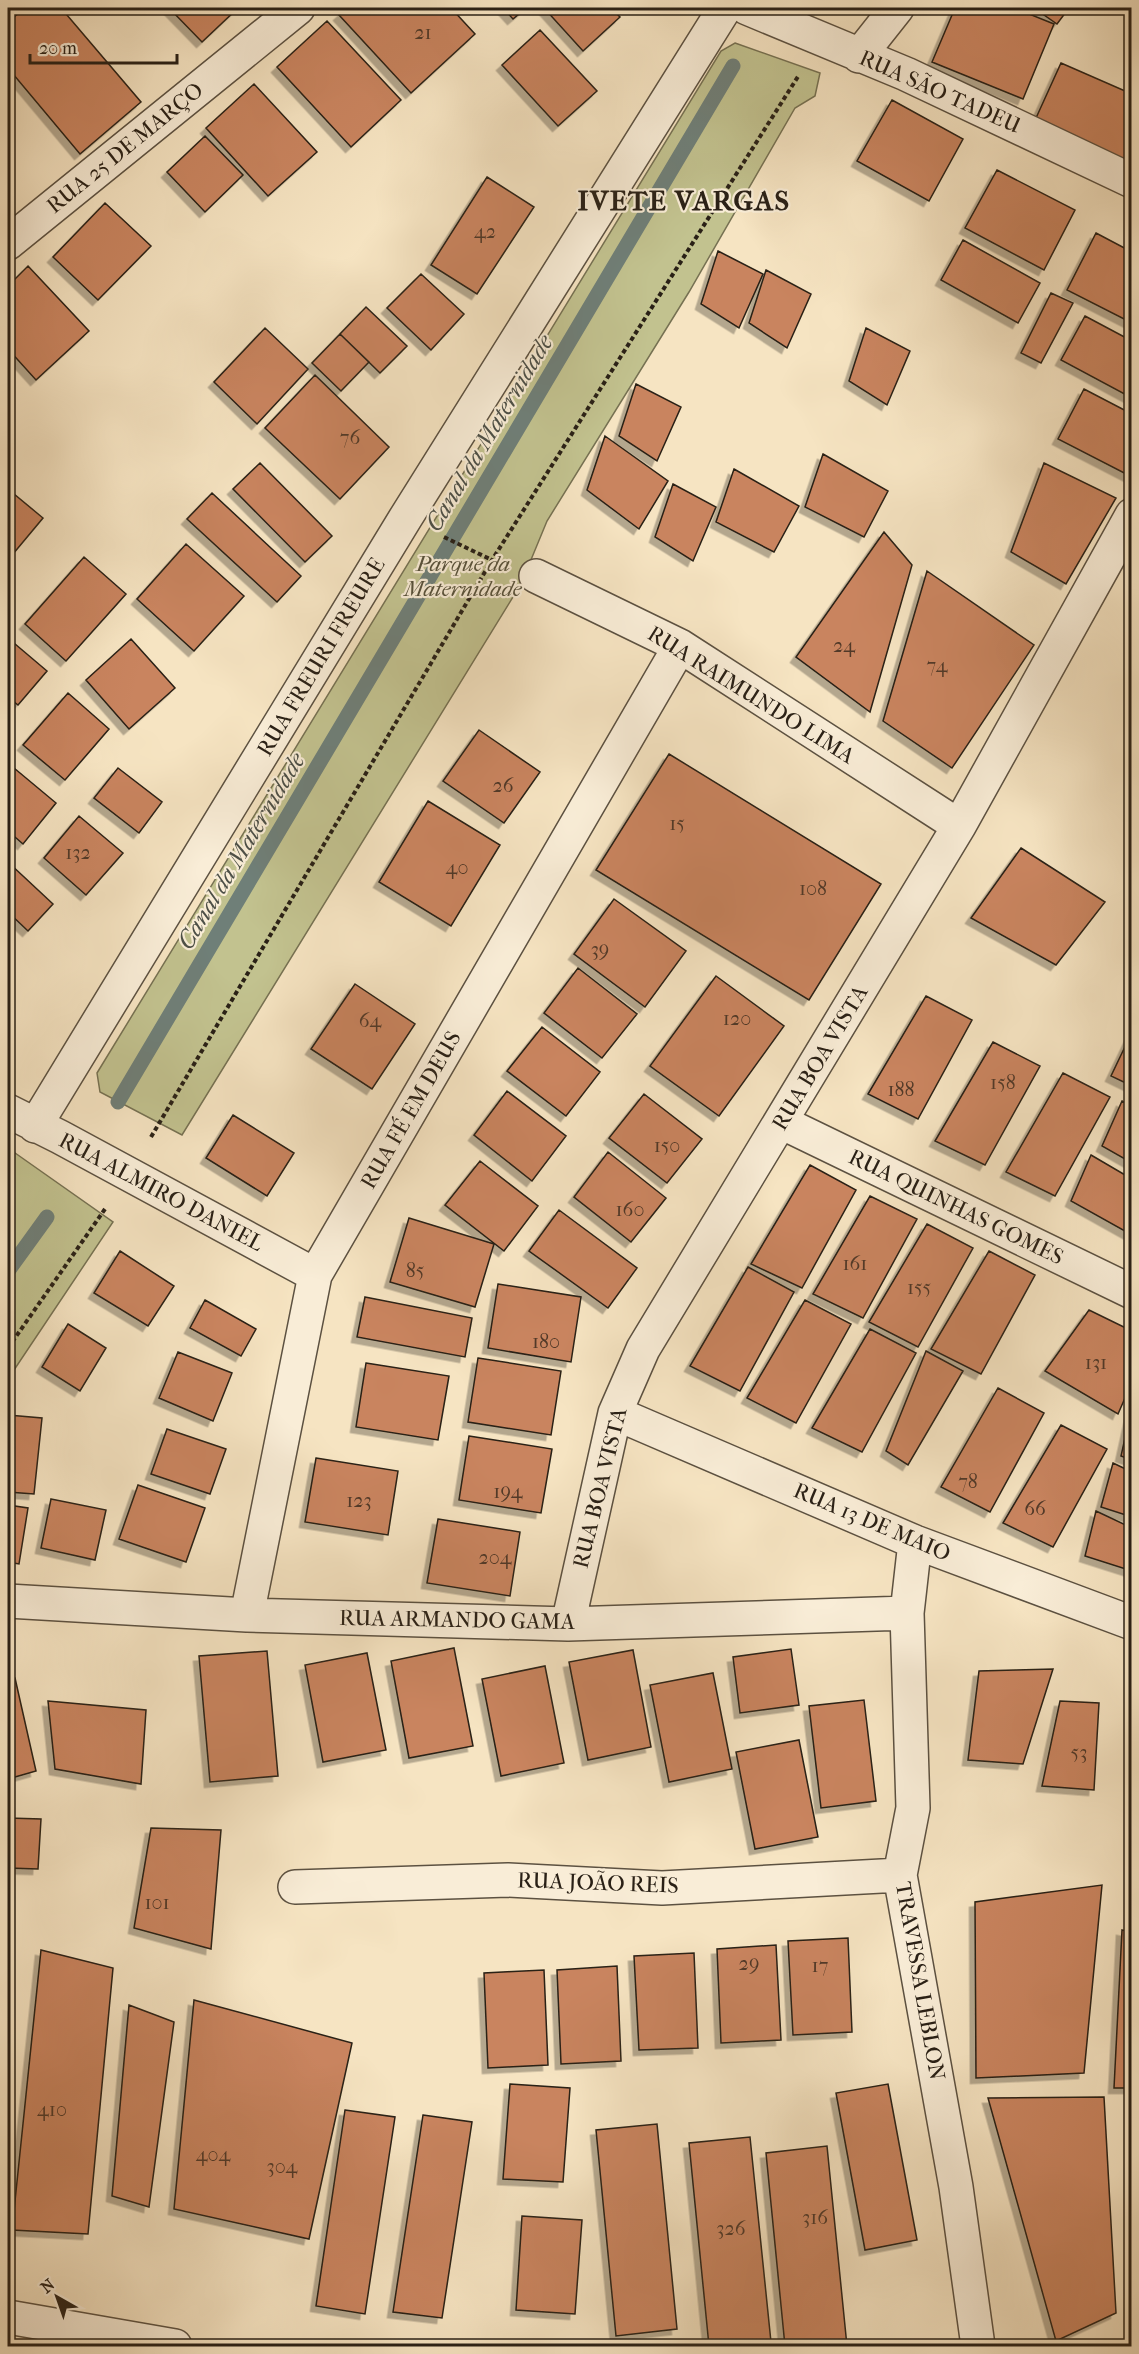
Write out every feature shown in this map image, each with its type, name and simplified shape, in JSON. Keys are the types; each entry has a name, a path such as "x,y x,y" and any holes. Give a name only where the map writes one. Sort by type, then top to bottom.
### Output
{"street":[{"name":"RUA 25 DE MARÇO","path":"8,243 298,8"},
{"name":"RUA SÃO TADEU","path":"740,8 818,36 859,56 906,74 1131,181"},
{"name":"RUA FREURI FREURE","path":"34,1125 406,517 740,8"},
{"path":"859,56 897,8"},
{"name":"RUA BOA VISTA","path":"568,1624 615,1413 643,1349 959,826 1131,515"},
{"name":"RUA RAIMUNDO LIMA","path":"536,576 680,646 959,826"},
{"name":"RUA FÉ EM DEUS","path":"247,1615 315,1275 680,646"},
{"name":"RUA QUINHAS GOMES","path":"782,1122 1131,1293"},
{"name":"RUA ALMIRO DANIEL","path":"34,1125 315,1275"},
{"name":"RUA 13 DE MAIO","path":"615,1413 915,1542 1131,1623"},
{"name":"TRAVESSA LEBLON","path":"915,1542 907,1613 914,1808 900,1875 956,2187 978,2346"},
{"name":"RUA ARMANDO GAMA","path":"8,1601 247,1615 568,1624 907,1613"},
{"name":"RUA JOÃO REIS","path":"296,1887 507,1880 662,1888 900,1875"},
{"path":"8,2316 157,2345"}],"path":[{"path":"8,1348 120,1170 492,560 818,36"}],"green space":[{"name":"Parque da Maternidade","path":"735,43 820,73 815,96 795,108 689,292 547,521 521,584 182,1135 100,1092 97,1073 721,51"},
{"path":"8,1148 113,1222 8,1379"}],"building":[{"path":"25,8 61,8 141,102 80,154 8,68 8,22"},
{"path":"169,8 238,8 202,42"},
{"path":"347,8 451,8 475,34 411,93 339,15"},
{"path":"503,8 526,8 513,19"},
{"path":"544,8 611,8 620,17 583,51"},
{"path":"955,8 1014,8 1054,24 1023,99 932,62"},
{"path":"1034,8 1069,8 1057,24"},
{"path":"327,21 401,100 351,147 277,67"},
{"path":"540,30 597,91 558,126 502,65"},
{"path":"1061,63 1132,94 1132,166 1031,129"},
{"path":"254,84 317,152 268,196 206,128"},
{"path":"892,100 963,139 929,201 857,161"},
{"path":"205,136 243,175 205,212 167,172"},
{"path":"997,170 1075,210 1044,270 965,228"},
{"path":"487,177 534,207 477,294 431,265"},
{"path":"105,203 151,246 98,300 53,257"},
{"path":"1096,233 1132,252 1132,323 1067,290"},
{"path":"963,240 1040,283 1018,323 941,280"},
{"path":"718,251 763,274 739,328 701,304"},
{"path":"28,266 89,331 36,380 8,349 8,286"},
{"path":"766,270 811,294 787,348 749,323"},
{"path":"421,274 464,314 431,350 387,308"},
{"path":"1051,293 1073,303 1041,363 1021,353"},
{"path":"366,307 407,346 380,373 340,334"},
{"path":"1085,316 1132,341 1132,398 1061,360"},
{"path":"265,328 308,369 257,424 214,382"},
{"path":"866,328 910,351 887,405 849,381"},
{"path":"340,334 369,362 341,391 312,363"},
{"path":"315,375 389,447 340,499 265,428"},
{"path":"636,384 681,407 657,461 619,436"},
{"path":"1084,389 1132,414 1132,477 1058,439"},
{"path":"605,436 668,481 639,529 587,490"},
{"path":"823,454 888,491 864,537 805,507"},
{"path":"260,463 332,536 305,562 233,489"},
{"path":"1044,463 1116,498 1066,584 1011,552"},
{"path":"734,469 799,506 774,552 716,522"},
{"path":"673,484 716,507 693,561 655,537"},
{"path":"8,489 43,518 8,560"},
{"path":"212,493 301,576 277,602 187,519"},
{"path":"884,532 912,565 870,712 796,657"},
{"path":"186,544 244,596 194,651 137,599"},
{"path":"84,557 126,594 66,661 25,624"},
{"path":"927,571 1034,645 952,768 883,721"},
{"path":"8,638 47,671 18,705 8,697"},
{"path":"131,639 175,688 129,729 86,680"},
{"path":"68,693 109,729 65,780 23,745"},
{"path":"479,730 540,772 504,823 443,781"},
{"path":"669,754 881,884 809,1000 596,870"},
{"path":"8,763 56,803 23,844 8,831"},
{"path":"118,768 162,802 139,833 94,798"},
{"path":"428,801 500,845 451,926 379,882"},
{"path":"79,816 123,853 86,895 44,858"},
{"path":"1021,848 1105,902 1056,965 971,918"},
{"path":"8,862 53,904 28,931 8,912"},
{"path":"614,899 686,951 645,1007 574,954"},
{"path":"578,968 637,1014 602,1058 544,1013"},
{"path":"716,976 784,1026 719,1116 650,1066"},
{"path":"355,984 415,1024 372,1089 311,1049"},
{"path":"926,996 972,1020 918,1119 868,1094"},
{"path":"542,1027 600,1072 566,1116 507,1071"},
{"path":"1132,1032 1132,1086 1111,1076"},
{"path":"993,1042 1040,1066 985,1165 935,1141"},
{"path":"1063,1073 1110,1097 1055,1196 1006,1172"},
{"path":"507,1091 566,1136 532,1181 474,1135"},
{"path":"644,1094 702,1139 667,1183 609,1138"},
{"path":"1122,1101 1132,1107 1132,1163 1102,1146"},
{"path":"233,1115 294,1153 267,1196 206,1158"},
{"path":"608,1152 666,1198 631,1242 574,1197"},
{"path":"1091,1155 1132,1179 1132,1235 1071,1201"},
{"path":"480,1161 538,1206 504,1251 445,1205"},
{"path":"810,1165 856,1190 802,1288 751,1264"},
{"path":"870,1196 917,1219 863,1318 813,1294"},
{"path":"559,1210 637,1268 608,1308 529,1251"},
{"path":"409,1218 494,1244 475,1307 390,1282"},
{"path":"927,1224 973,1248 918,1347 869,1322"},
{"path":"120,1251 174,1286 148,1326 94,1293"},
{"path":"989,1251 1035,1275 981,1374 931,1349"},
{"path":"748,1267 794,1292 740,1391 690,1366"},
{"path":"498,1284 581,1297 571,1362 488,1348"},
{"path":"365,1297 472,1318 465,1357 357,1337"},
{"path":"205,1300 256,1329 241,1356 190,1328"},
{"path":"805,1300 851,1324 796,1423 747,1398"},
{"path":"1089,1310 1132,1331 1132,1382 1118,1414 1045,1371"},
{"path":"68,1324 106,1348 80,1391 42,1367"},
{"path":"870,1329 916,1353 862,1452 812,1428"},
{"path":"926,1351 963,1371 908,1465 886,1451"},
{"path":"178,1352 232,1373 213,1421 159,1398"},
{"path":"478,1358 561,1371 551,1435 468,1422"},
{"path":"366,1363 449,1376 438,1440 356,1427"},
{"path":"998,1388 1044,1413 990,1512 941,1487"},
{"path":"1132,1411 1132,1460 1121,1456"},
{"path":"8,1415 42,1418 34,1494 8,1492"},
{"path":"1061,1425 1107,1449 1053,1547 1003,1523"},
{"path":"167,1429 226,1449 210,1494 151,1474"},
{"path":"469,1436 552,1449 541,1513 459,1500"},
{"path":"316,1458 398,1471 388,1535 305,1522"},
{"path":"1113,1463 1132,1472 1132,1517 1101,1507"},
{"path":"138,1485 205,1508 186,1562 119,1539"},
{"path":"51,1499 106,1510 95,1560 41,1548"},
{"path":"8,1505 28,1508 19,1564 8,1562"},
{"path":"1096,1511 1132,1528 1132,1571 1085,1556"},
{"path":"438,1519 520,1532 510,1596 427,1583"},
{"path":"454,1648 473,1746 409,1758 391,1661"},
{"path":"791,1649 799,1705 740,1713 733,1657"},
{"path":"633,1650 651,1747 588,1760 569,1662"},
{"path":"267,1651 278,1776 210,1782 199,1656"},
{"path":"367,1653 386,1750 323,1762 305,1665"},
{"path":"545,1666 564,1763 501,1776 482,1679"},
{"path":"1053,1669 1023,1764 968,1760 979,1671"},
{"path":"713,1673 732,1769 669,1782 650,1685"},
{"path":"15,1678 36,1771 8,1779 8,1679"},
{"path":"864,1700 876,1801 821,1808 809,1706"},
{"path":"48,1701 146,1710 141,1784 55,1769"},
{"path":"1060,1701 1099,1703 1094,1790 1042,1786"},
{"path":"799,1740 818,1837 755,1849 736,1752"},
{"path":"8,1818 41,1819 38,1869 8,1868"},
{"path":"151,1828 221,1830 211,1949 134,1928"},
{"path":"1102,1885 1084,2073 976,2078 975,1902"},
{"path":"1122,1930 1132,1932 1132,2088 1114,2088"},
{"path":"848,1938 852,2032 793,2035 788,1941"},
{"path":"776,1945 781,2040 721,2043 717,1949"},
{"path":"41,1950 113,1968 88,2234 12,2230"},
{"path":"694,1953 698,2048 639,2050 634,1956"},
{"path":"617,1966 621,2061 561,2064 557,1970"},
{"path":"544,1970 548,2065 488,2068 484,1973"},
{"path":"194,2000 352,2043 309,2239 174,2209"},
{"path":"129,2005 174,2022 149,2207 112,2196"},
{"path":"510,2084 570,2088 563,2182 503,2179"},
{"path":"888,2084 917,2240 865,2250 836,2093"},
{"path":"1104,2097 1116,2313 1056,2341 988,2098"},
{"path":"345,2110 395,2117 365,2314 316,2306"},
{"path":"423,2115 472,2122 442,2318 393,2312"},
{"path":"657,2124 677,2329 616,2336 596,2130"},
{"path":"750,2137 771,2342 709,2346 689,2143"},
{"path":"827,2146 847,2346 785,2346 766,2153"},
{"path":"522,2216 582,2220 575,2314 516,2310"}],"waterway":[{"name":"Canal da Maternidade","path":"118,1102 733,66"},
{"name":"Canal da Maternidade","path":"8,1271 47,1217"}],"district":[{"name":"IVETE VARGAS","path":"684,200"}]}
